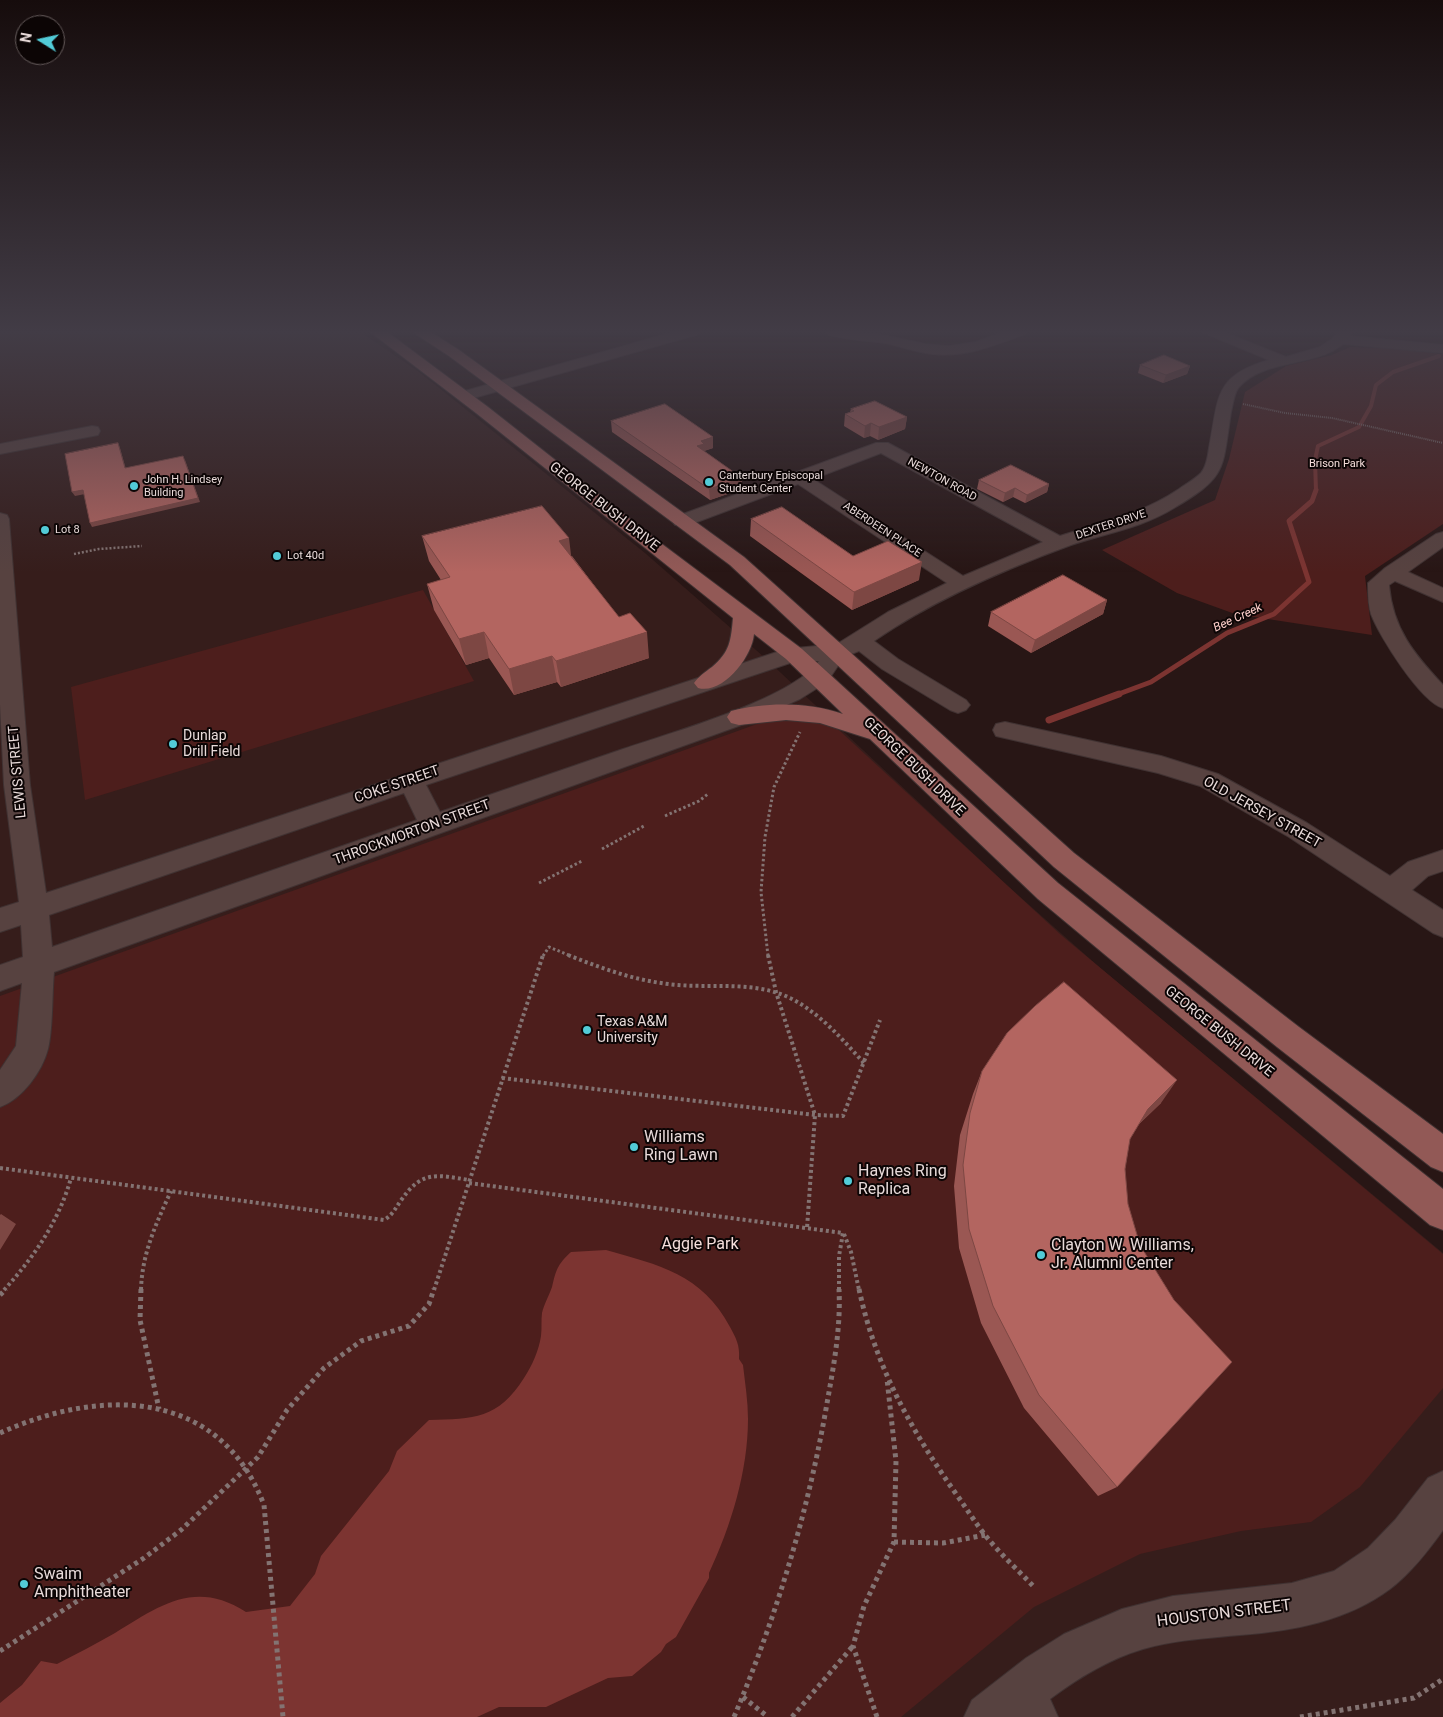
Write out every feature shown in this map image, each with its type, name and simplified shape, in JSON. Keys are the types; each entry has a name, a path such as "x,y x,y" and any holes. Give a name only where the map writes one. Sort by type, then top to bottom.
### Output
{"main road":[{"name":"GEORGE BUSH DRIVE","path":"483,411 651,545 744,614 794,654 1048,891 1160,984 1443,1212"},
{"path":"534,411 848,646 1064,860 1258,1014 1443,1155"},
{"path":"706,683 729,664 742,642 744,614"},
{"path":"739,717 786,712 822,715 881,736"}],"street":[{"name":"DEXTER DRIVE","path":"848,646 878,630 891,618 962,584 1091,531 1138,519 1181,496 1209,475 1218,448 1225,411"},
{"path":"0,449 92,431"},
{"name":"NEWTON ROAD","path":"682,521 882,447 1058,544"},
{"name":"ABERDEEN PLACE","path":"800,478 962,584"},
{"name":"LEWIS STREET","path":"0,519 17,785 34,908 39,965 32,1049 16,1077 0,1092"},
{"path":"1443,538 1378,583 1382,613 1393,638 1443,700"},
{"path":"1392,572 1443,596"},
{"path":"819,677 848,646 890,664 958,705"},
{"name":"COKE STREET","path":"0,920 410,781 794,654 848,646"},
{"name":"THROCKMORTON STREET","path":"0,978 739,717 792,694 819,677"},
{"name":"OLD JERSEY STREET","path":"1005,730 1161,765 1209,780 1298,830 1443,924"},
{"path":"410,781 433,825"},
{"path":"1391,891 1418,869 1443,860"},
{"name":"HOUSTON STREET","path":"1014,1709 1070,1657 1098,1643 1144,1625 1191,1616 1271,1609 1300,1604 1327,1598 1352,1587 1374,1573 1393,1554 1412,1534 1443,1493"}],"path":[{"path":"1276,411 1355,422 1443,443"},
{"path":"74,554 99,549 142,546"},
{"path":"793,744 774,787 765,837 762,883 768,956 776,992 815,1115 807,1228"},
{"path":"665,816 699,801 708,794"},
{"path":"602,849 644,826"},
{"path":"539,883 582,861"},
{"path":"0,1651 144,1558 181,1530 258,1456 287,1410 324,1368 361,1341 398,1331 419,1317 429,1304 544,952 548,947 596,967 674,985 747,987 776,992 810,1009 823,1019 864,1063"},
{"path":"502,1078 815,1115 843,1116 880,1020"},
{"path":"0,1168 384,1220 391,1217 412,1185 420,1178 430,1175 843,1233"},
{"path":"0,1295 14,1280 61,1212 67,1197 71,1178"},
{"path":"159,1409 140,1320 141,1276 148,1241 171,1190"},
{"path":"843,1233 851,1252 865,1318 887,1376 920,1442 985,1535 1035,1588"},
{"path":"734,1717 756,1669 797,1548 817,1458 839,1328 839,1260 843,1233"},
{"path":"792,1717 853,1646 864,1606 894,1542 896,1462 887,1376"},
{"path":"0,1433 38,1417 66,1409 129,1404 159,1409 188,1418 215,1434 234,1452 246,1468 264,1505 283,1717"},
{"path":"894,1542 943,1544 985,1535"},
{"path":"853,1646 877,1717"},
{"path":"1300,1717 1414,1698 1443,1679"},
{"path":"743,1697 768,1717"}],"shaded area":[{"name":"Aggie Park","path":"0,411 468,411 645,553 764,657 1009,887 1098,966 1443,1253 1443,1717 0,1717"},
{"path":"606,1250 644,1261 677,1274 692,1283 719,1309 737,1342 739,1359 743,1365 748,1406 745,1458 737,1498 709,1573 709,1578 676,1637 632,1676 608,1678 546,1707 499,1707 477,1717 0,1717 0,1703 22,1685 41,1661 57,1664 162,1606 194,1597 228,1602 246,1612 290,1606 315,1574 321,1556 389,1471 397,1451 429,1420 459,1419 484,1414 505,1402 514,1392 527,1373 537,1352 541,1336 543,1310 560,1264 571,1252"}],"green space":[{"name":"Brison Park","path":"1240,411 1443,411 1443,524 1365,576 1372,635 1235,614 1177,593 1102,550 1215,500 1229,459"},
{"name":"Dunlap Drill Field","path":"423,590 474,681 85,800 71,687"},
{"name":"Aggie Park","path":"771,719 828,720 1061,935 1443,1254 1443,1388 1360,1487 1311,1522 1241,1531 1140,1554 1034,1607 901,1717 0,1717 0,996"}],"building":[{"path":"642,411 675,411 713,437 701,441 704,444 697,446 742,478 709,489 611,421"},
{"path":"854,411 895,411 907,417 879,427 871,423 865,426 845,414"},
{"name":"John H. Lindsey Building","path":"118,443 125,468 183,456 198,498 90,523 83,490 72,492 65,454"},
{"path":"1011,465 1049,484 1027,495 1015,488 1005,493 979,480"},
{"path":"542,506 569,538 559,541 619,617 630,613 647,632 556,661 552,656 509,669 484,632 459,639 427,584 450,577 422,536"},
{"path":"782,507 853,556 888,541 922,562 854,592 751,519"},
{"path":"1063,575 1107,600 1035,640 991,612"},
{"name":"Clayton W. Williams, Jr. Alumni Center","path":"1064,982 1177,1080 1148,1109 1130,1139 1125,1169 1128,1204 1140,1245 1174,1300 1232,1362 1117,1487 1039,1395 993,1306 969,1229 963,1165 970,1113 982,1071 1007,1033"}],"waterway":[{"name":"Bee Creek","path":"1316,490 1315,460 1318,446 1359,427 1368,411"},
{"name":"Bee Creek","path":"1116,695 1151,682 1227,633 1274,614 1309,582 1289,521 1312,501 1316,490"},
{"name":"Bee Creek","path":"1049,720 1119,694"}],"place":[{"name":"Canterbury Episcopal Student Center","path":"709,482"},
{"name":"John H. Lindsey Building","path":"134,486"},
{"name":"Lot 8","path":"45,530"},
{"name":"Lot 40d","path":"277,556"},
{"name":"Dunlap Drill Field","path":"173,744"},
{"name":"Texas A&M University","path":"587,1030"},
{"name":"Williams Ring Lawn","path":"634,1147"},
{"name":"Haynes Ring Replica","path":"848,1181"},
{"name":"Clayton W. Williams, Jr. Alumni Center","path":"1041,1255"},
{"name":"Swaim Amphitheater","path":"24,1584"}]}
